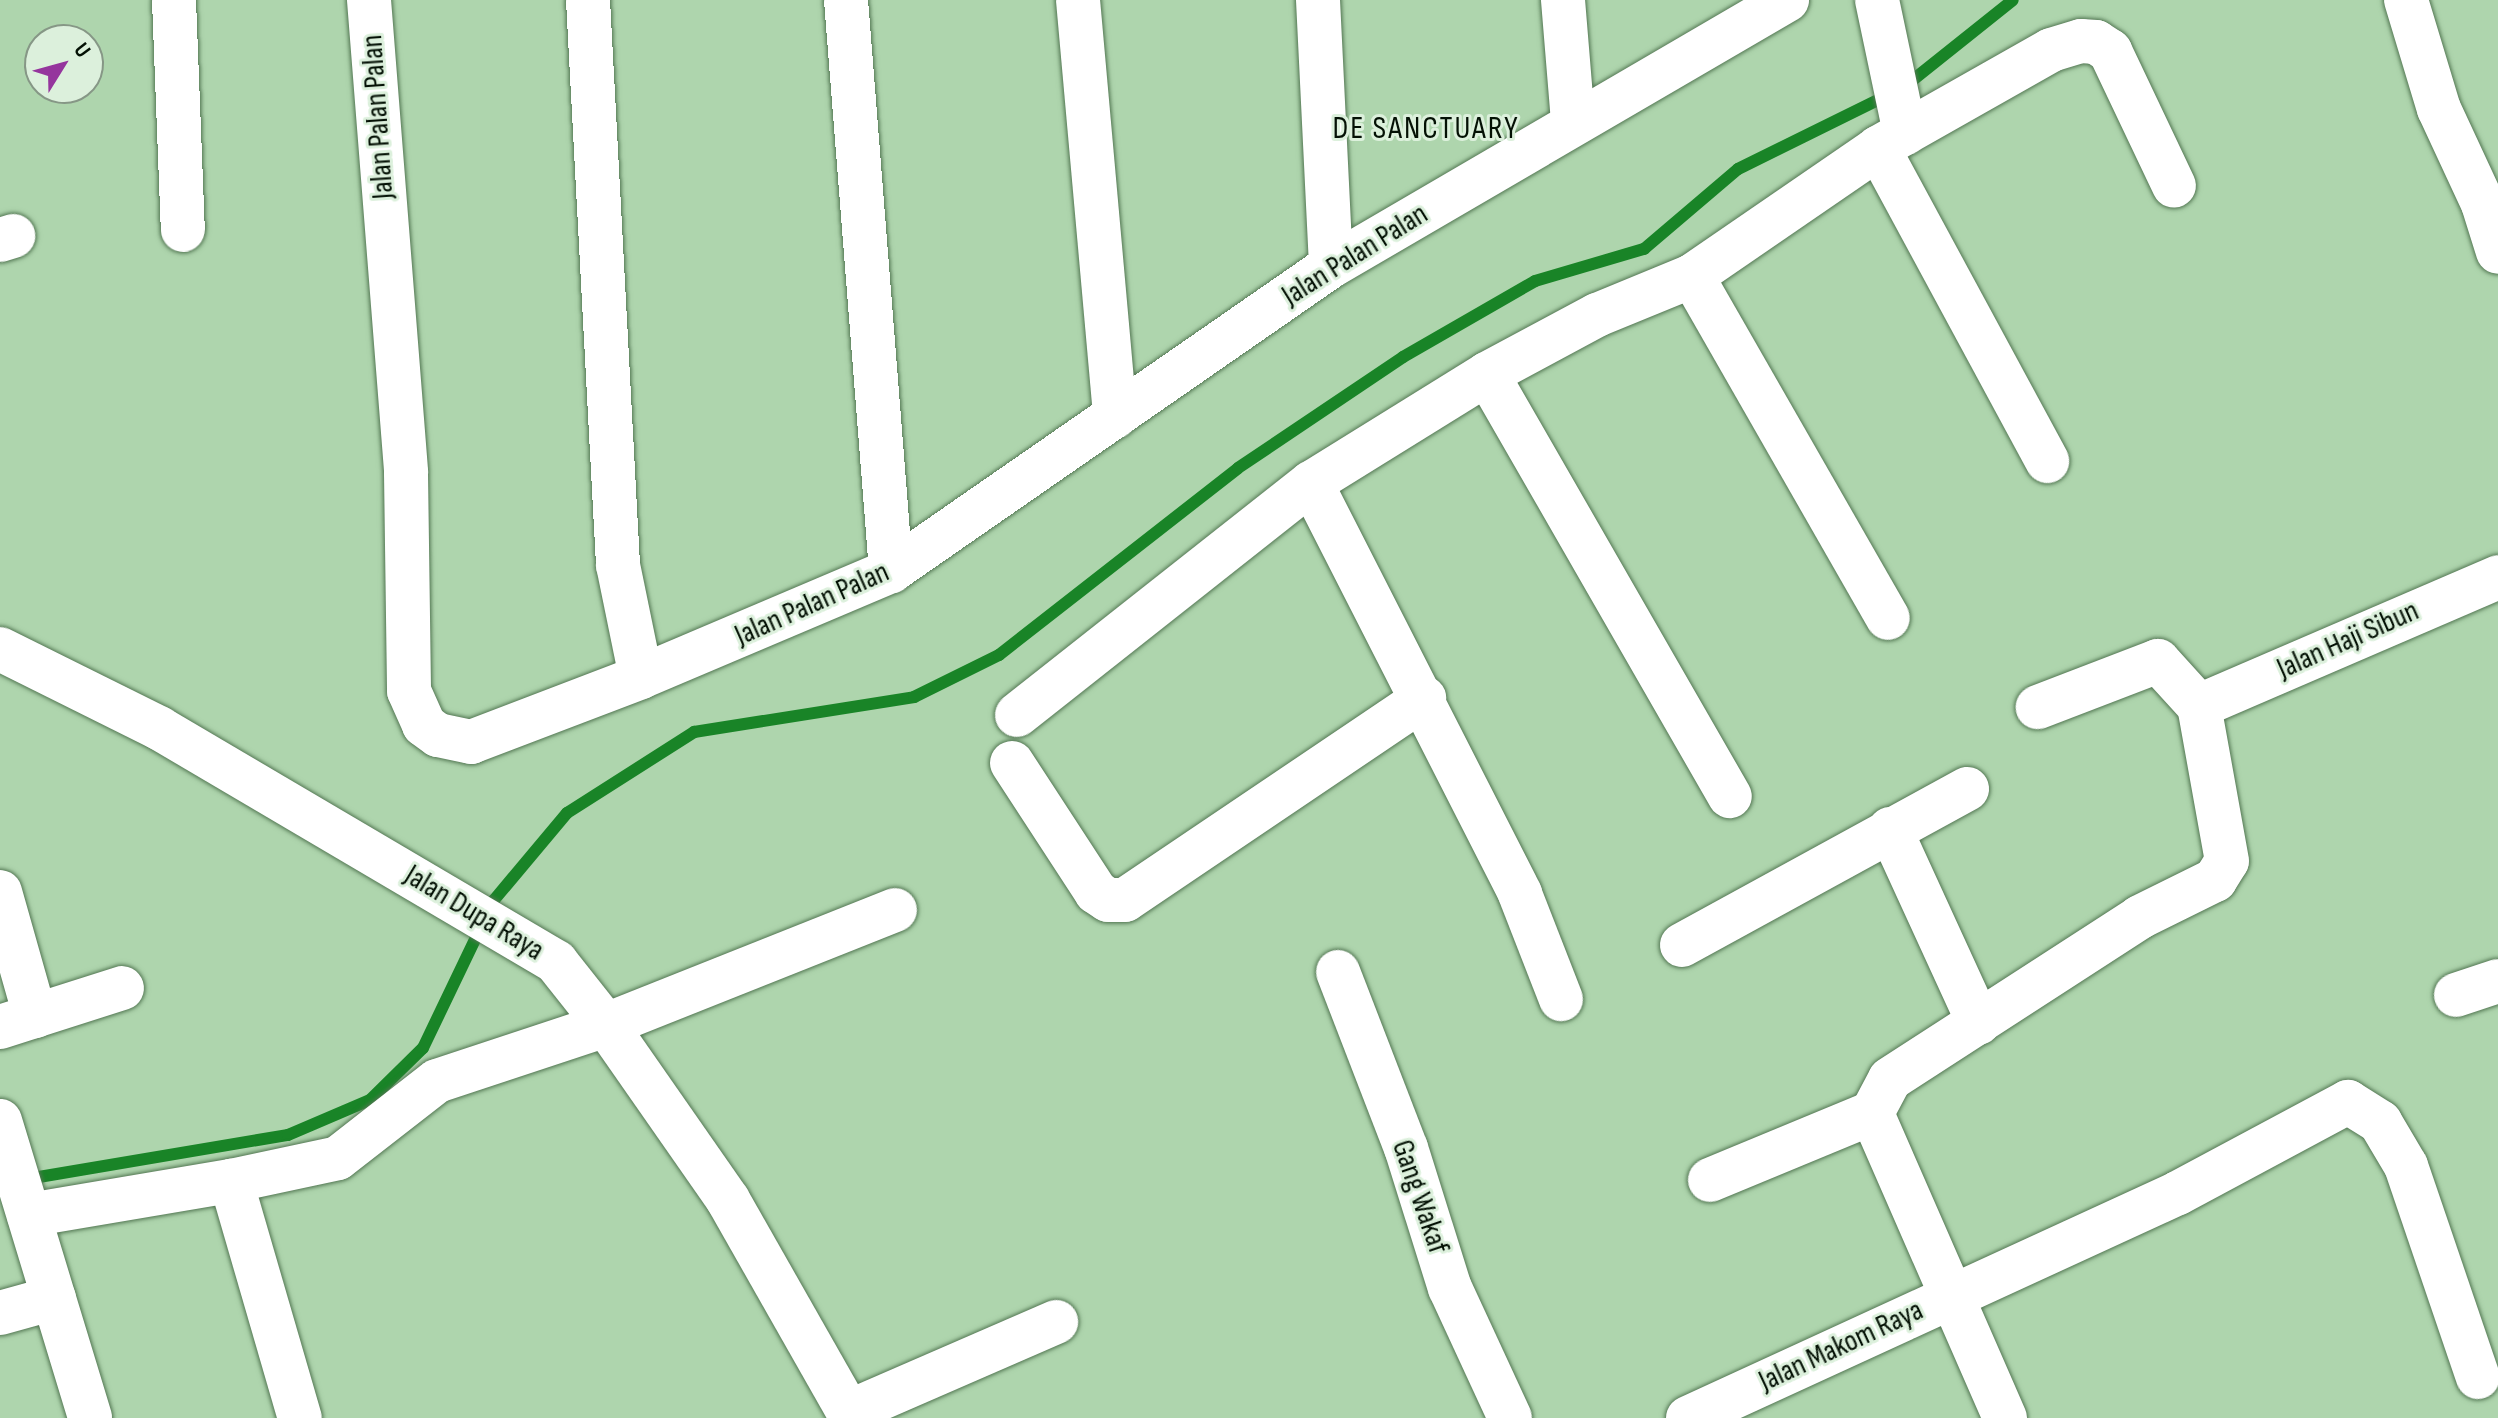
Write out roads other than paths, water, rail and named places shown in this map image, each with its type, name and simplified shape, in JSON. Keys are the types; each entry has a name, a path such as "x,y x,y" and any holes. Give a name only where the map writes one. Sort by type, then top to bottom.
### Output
{"street":[{"path":"174,0 183,230"},
{"name":"Jalan Palan Palan","path":"369,0 406,473 407,670 414,710 438,735 471,742 641,677 891,571 1331,266 1573,122 1787,0"},
{"path":"588,0 618,565 641,677"},
{"path":"846,0 891,571"},
{"path":"1078,0 1115,416"},
{"path":"1318,0 1331,266"},
{"path":"1563,0 1573,122"},
{"path":"2406,0 2439,109 2480,154 2498,252"},
{"path":"1881,13 1893,125 2047,461"},
{"path":"1017,715 1311,483 1487,374 1597,315 1692,276 1893,125 2051,50 2096,42 2113,56 2174,186"},
{"path":"1692,276 1888,618"},
{"path":"1487,374 1730,796"},
{"path":"1311,483 1424,698 1520,894 1561,999"},
{"name":"Jalan Haji Sibun","path":"2199,706 2498,577"},
{"name":"Jalan Dupa Raya","path":"0,649 159,728 556,962 606,1025 728,1200 858,1411"},
{"path":"1710,1180 1872,1113 1890,1079 2140,917 2224,871 2227,861 2199,706 2154,660 2038,707"},
{"path":"1012,763 1096,892 1108,900 1125,900 1424,698"},
{"path":"1682,945 1967,789"},
{"path":"1890,829 1979,1023"},
{"path":"0,892 18,1021 122,988"},
{"path":"27,1208 231,1181 338,1158 437,1081 606,1025 895,910"},
{"name":"Gang Wakaf","path":"1338,972 1406,1148 1450,1288 1510,1418"},
{"path":"2456,995 2498,981"},
{"name":"Jalan Makom Raya","path":"1688,1418 1951,1294 2178,1193 2348,1102 2380,1122 2406,1166 2478,1377"},
{"path":"1872,1113 2005,1418"},
{"path":"5,1137 90,1418"},
{"path":"231,1181 300,1418"},
{"path":"0,1313 54,1298"},
{"path":"858,1411 1056,1322"}],"waterway":[{"path":"1904,87 2013,0"},
{"path":"27,1179 288,1135 370,1100 423,1048 494,900 567,813 694,732 914,697 999,655 1238,468 1403,357 1535,281 1644,249 1738,169 1888,95"}],"district":[{"name":"DE SANCTUARY","path":"1426,129"}]}
